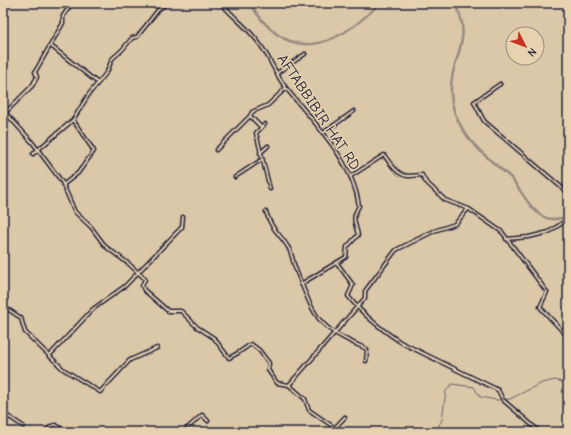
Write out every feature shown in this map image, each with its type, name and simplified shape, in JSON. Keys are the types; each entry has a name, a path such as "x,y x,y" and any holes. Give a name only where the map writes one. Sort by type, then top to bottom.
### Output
{"street":[{"path":"6,113 33,85 37,77 34,72 51,46 63,23 63,16 72,3"},
{"path":"33,154 73,120 107,72 112,59 132,38 137,37 158,10 167,3"},
{"name":"AFTABBIBIR HAT RD","path":"221,3 258,42 271,60 286,88 323,133 351,176 359,206 355,211 354,220 358,235 347,248 346,257 340,262 336,262"},
{"path":"51,46 98,83"},
{"path":"277,73 305,54"},
{"path":"500,84 474,102 482,119 513,144 527,160 568,192"},
{"path":"216,150 250,116 252,112 268,105 286,88"},
{"path":"3,110 32,142 63,185 74,212 91,227 106,247 138,272 145,280 142,286 144,290 168,311 181,311 197,327 214,338 229,358 252,344 259,350 269,363 268,370 271,376 278,383 289,385 305,399 309,410 341,432"},
{"path":"323,133 354,111"},
{"path":"250,116 261,127"},
{"path":"63,185 78,173 94,151 73,120"},
{"path":"265,124 256,133 261,160 270,189"},
{"path":"260,153 268,146"},
{"path":"351,176 384,155 395,170 402,175 422,175 425,181 445,200 469,209 499,228 548,292 540,307 568,337"},
{"path":"235,177 261,160"},
{"path":"289,385 365,298 365,292 373,283 376,274 394,253 417,239 456,223 469,209"},
{"path":"266,212 270,225 289,248 315,316 333,333 365,348 367,350 366,361"},
{"path":"49,356 93,309 106,298 121,290 182,226 183,217"},
{"path":"506,239 529,237 549,232 568,219"},
{"path":"302,284 336,262 353,285 348,296 357,306 402,343 498,390 503,400 540,432"},
{"path":"3,306 21,318 25,332 63,369 100,392 130,360 157,348"},
{"path":"3,413 23,426"},
{"path":"183,432 202,415 208,421"},
{"path":"331,432 345,417"},
{"path":"46,432 50,426 56,426 66,432"}],"waterway":[{"path":"250,3 265,23 280,36 296,43 313,44 330,40 346,31 363,19 380,3"},
{"path":"454,3 463,27 460,48 451,81 452,103 458,121 474,145 511,178 534,210 547,218 559,219 568,216"},
{"path":"435,432 442,420 446,391 452,384 474,387 480,397 497,400 510,399 542,383 555,380 568,384"}]}
